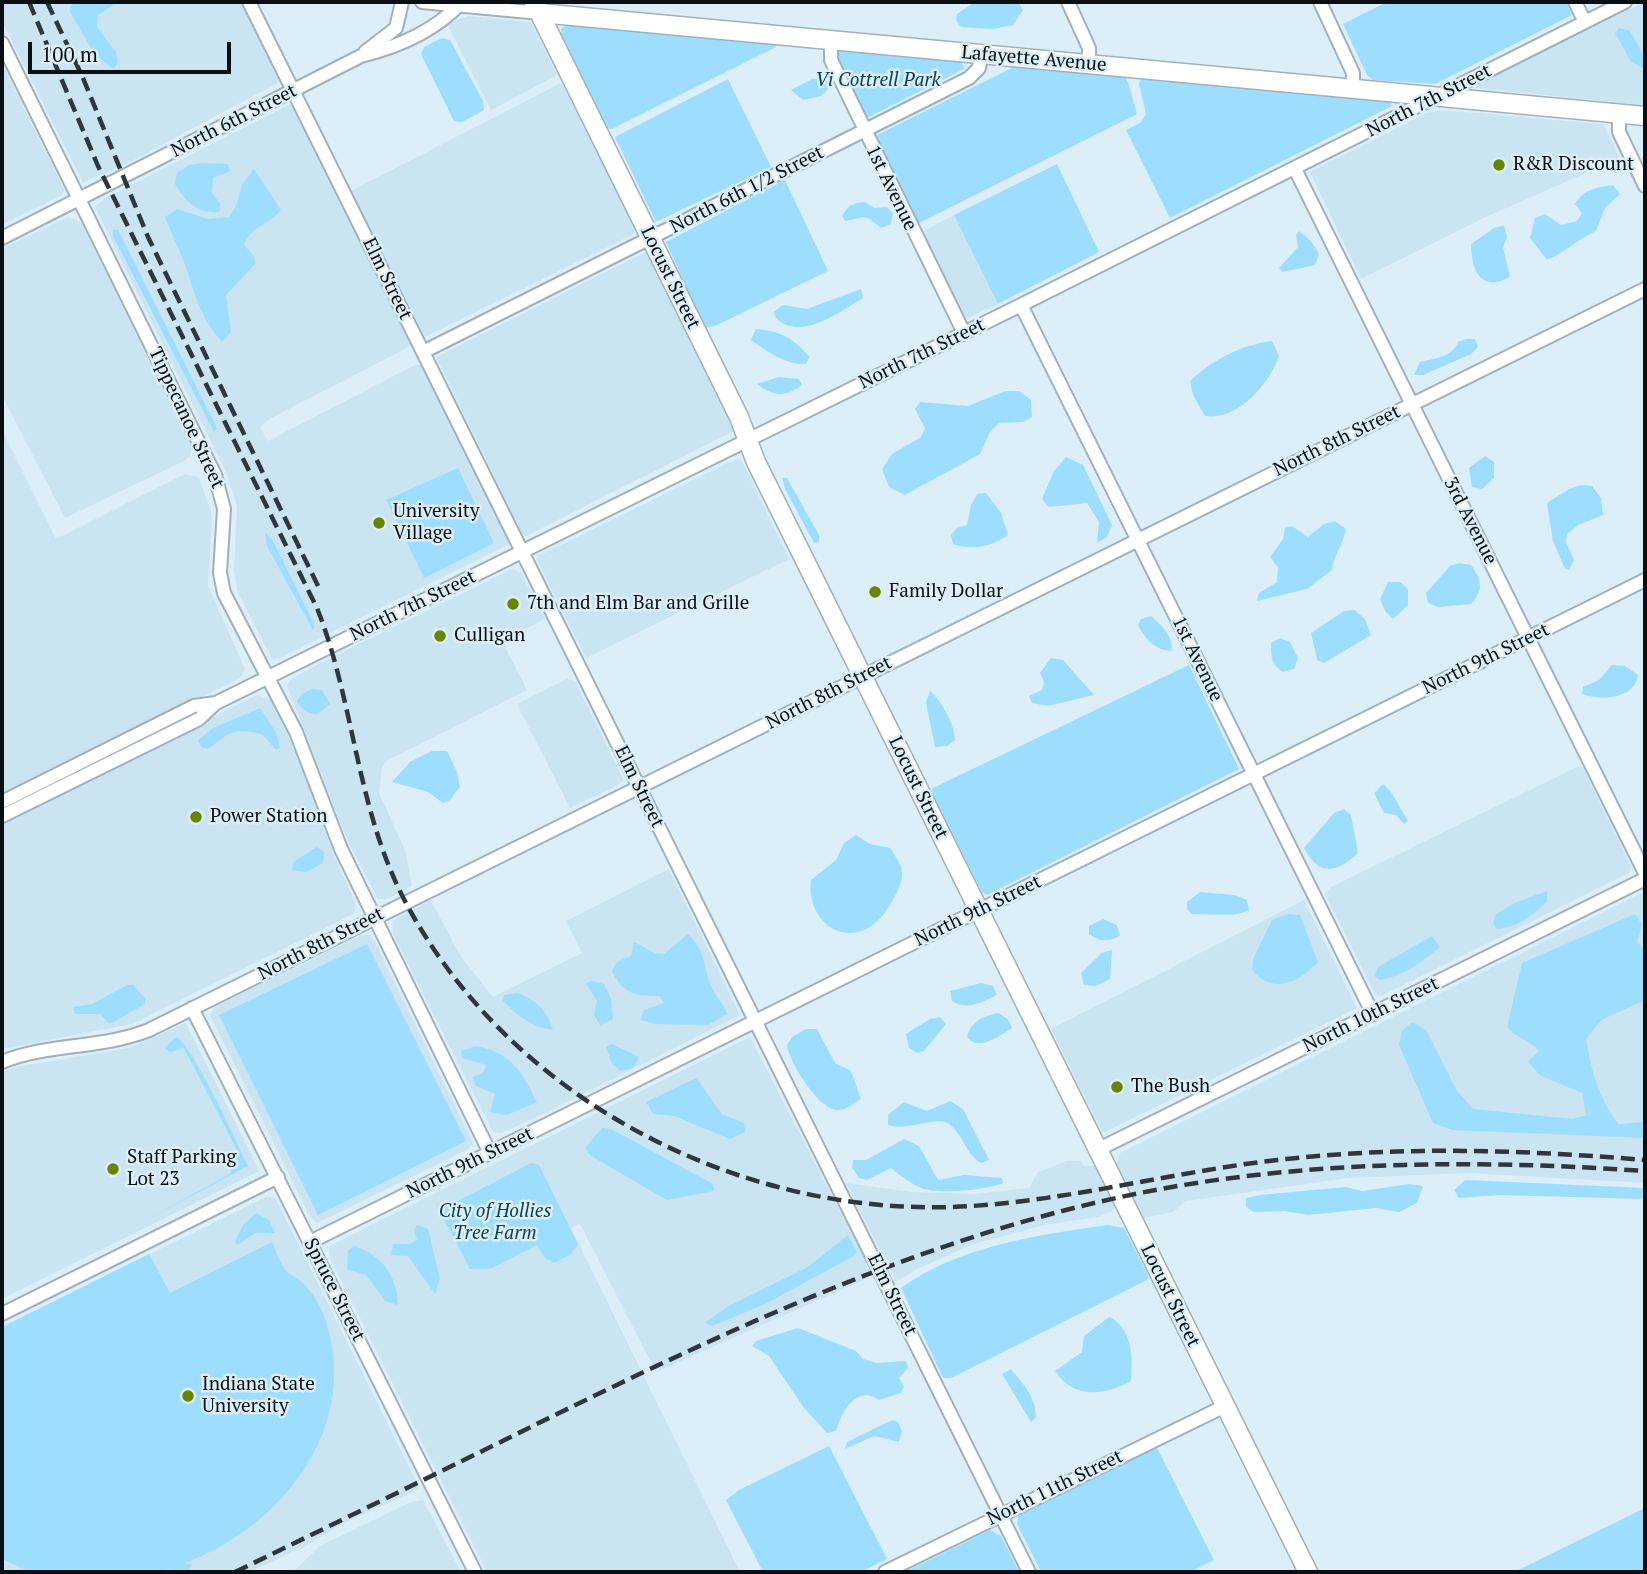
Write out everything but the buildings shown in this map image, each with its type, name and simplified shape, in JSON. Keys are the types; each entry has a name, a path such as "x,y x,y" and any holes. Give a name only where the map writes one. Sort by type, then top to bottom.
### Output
{"street":[{"name":"Elm Street","path":"250,2 1029,1572"},
{"path":"361,56 396,28 402,2"},
{"name":"Lafayette Avenue","path":"422,2 537,8 831,40 1645,116"},
{"path":"1068,2 1089,48 1089,64"},
{"path":"1320,2 1353,73 1353,90"},
{"path":"1575,2 1585,22"},
{"name":"North 7th Street","path":"2,816 199,719 216,703 267,677 748,441 1625,2"},
{"name":"North 6th Street","path":"2,238 361,56 388,49 445,20 460,4"},
{"name":"Locust Street","path":"537,8 862,677 1308,1572"},
{"name":"1st Avenue","path":"831,40 831,60 964,333"},
{"name":"Tippecanoe Street","path":"2,43 215,475 224,509 220,582 228,604 296,732 341,849 489,1153"},
{"name":"North 6th 1/2 Street","path":"423,352 969,78 979,68 981,54"},
{"path":"1619,114 1619,132 1645,186"},
{"name":"3rd Avenue","path":"1295,169 1645,873"},
{"name":"North 8th Street","path":"2,1062 35,1053 119,1040 192,1009 1645,289"},
{"name":"1st Avenue","path":"1021,305 1373,1014"},
{"name":"North 9th Street","path":"310,1242 1645,580"},
{"name":"North 7th Street","path":"2,802 194,706 216,703"},
{"name":"North 10th Street","path":"1097,1150 1645,879"},
{"name":"Spruce Street","path":"192,1009 475,1572"},
{"path":"2,1314 278,1177"},
{"name":"North 11th Street","path":"885,1572 1225,1406"}],"shaded area":[{"path":"2,2 242,2 281,81 132,161 83,183 2,21"},
{"path":"1645,2 1645,105 1474,88 1476,85"},
{"path":"468,16 531,22 557,75 491,110 447,24"},
{"path":"2,64 64,189 62,195 2,225"},
{"path":"559,84 563,85 635,229 634,234 425,337 351,191"},
{"path":"289,105 293,106 411,343 407,348 271,418 260,427 268,441 415,365 423,365 511,543 276,660 272,659 238,593 234,571 237,506 227,474 95,207 105,198"},
{"path":"1442,110 1603,124 1620,158 1488,216 1361,279 1310,172 1427,113"},
{"path":"954,215 998,304 968,318 961,314 921,232"},
{"path":"68,217 81,222 192,446 190,456 184,461 65,518 2,395 2,249"},
{"path":"646,252 734,431 524,537 436,357"},
{"path":"2,430 56,539 185,474 199,477 212,516 208,586 245,669 240,678 2,796"},
{"path":"738,458 743,463 789,559 586,658 537,560 538,556"},
{"path":"512,569 521,573 545,619 502,641 527,690 388,760 382,767 379,793 405,850 412,886 386,899 378,899 346,837 287,686 291,679 318,664"},
{"path":"567,679 575,681 623,779 620,784 570,808 517,704"},
{"path":"257,695 271,700 296,753 334,855 355,902 355,913 132,1024 2,1049 2,821"},
{"path":"1579,766 1583,768 1631,866 1629,873 1381,996 1375,994 1325,894 1331,887"},
{"path":"669,869 740,1015 547,1112 502,1133 493,1132 393,934 392,921 431,900 459,954 493,997 582,953 566,921"},
{"path":"1641,893 1645,895 1645,1183 1468,1173 1348,1178 1186,1201 1173,1212 1144,1218 1116,1162 1120,1153"},
{"path":"1304,900 1357,1008 1103,1133 1051,1029"},
{"path":"361,935 369,935 375,942 473,1143 467,1150 317,1223 310,1217 210,1015 215,1007"},
{"name":"Staff Parking Lot 23","path":"186,1023 259,1171 2,1299 2,1072 16,1067 129,1048"},
{"path":"750,1037 863,1256 868,1270 866,1279 656,1372 580,1224 571,1228 740,1572 487,1572 330,1258 329,1246"},
{"path":"1067,1161 1081,1161 1084,1166 1095,1166 1115,1207 1114,1210 1098,1217 1049,1224 973,1244 915,1270 896,1282 846,1183 912,1192 973,1194 1029,1188 1038,1172"},
{"name":"Indiana State University","path":"268,1196 276,1199 420,1489 342,1524 298,1551 295,1550 250,1572 2,1572 2,1327"},
{"path":"423,1500 461,1572 293,1572 320,1546 411,1502"}],"green space":[{"path":"73,2 118,2 98,15 97,27 116,52 118,62 114,69 95,55 69,10"},
{"path":"975,2 1018,2 1023,10 1013,25 993,29 961,27 956,20 957,14"},
{"path":"1387,2 1566,2 1572,15 1435,84 1373,80 1367,75 1343,24"},
{"path":"567,25 775,44 776,47 612,129 608,128 561,34 561,29"},
{"path":"1619,28 1630,31 1645,58 1645,69 1631,62 1615,33"},
{"path":"442,38 450,40 483,101 484,110 462,122 454,121 421,54 424,47"},
{"name":"Vi Cottrell Park","path":"835,49 962,61 964,69 867,118 836,59"},
{"path":"1018,65 1123,75 1128,82 1137,114 917,224 875,136"},
{"path":"1142,76 1390,101 1392,106 1170,218 1126,130 1140,123 1146,114 1139,84"},
{"path":"824,78 832,85 821,96 803,100 791,90 812,79"},
{"path":"728,79 771,167 656,222 615,137"},
{"path":"228,164 230,171 213,178 212,193 221,205 219,212 198,209 183,196 175,184 177,173 189,165"},
{"path":"1057,164 1099,252 998,304 954,215"},
{"path":"254,169 281,210 247,238 244,245 254,256 255,264 226,295 231,332 222,342 201,309 165,217 177,209 208,219 229,217 236,206 242,185"},
{"path":"785,180 828,271 715,326 705,328 666,242"},
{"path":"1613,185 1620,194 1605,208 1596,231 1547,260 1530,238 1535,218 1545,214 1561,225 1577,221 1582,213 1575,204 1582,195 1596,188"},
{"path":"865,202 874,208 887,207 893,213 891,224 881,228 864,217 845,221 842,216 849,207"},
{"path":"1504,225 1507,237 1503,247 1510,277 1492,282 1485,280 1476,270 1471,244 1494,228"},
{"path":"113,230 118,230 215,424 217,429 214,432 113,236"},
{"path":"1299,231 1311,241 1319,254 1315,265 1283,272 1279,268 1298,247 1296,235"},
{"path":"861,289 863,298 832,317 808,326 786,325 776,318 774,312 783,305 807,309"},
{"path":"756,329 792,340 809,357 806,364 784,360 751,340"},
{"path":"1475,339 1478,347 1471,354 1423,375 1414,375 1420,362 1447,354 1458,342"},
{"path":"1272,341 1279,356 1260,389 1229,413 1205,416 1193,395 1190,381 1208,366 1228,355 1249,346"},
{"path":"779,377 799,379 802,385 785,394 779,394 757,384"},
{"path":"1005,391 1019,391 1031,400 1032,417 1023,422 999,423 990,432 980,454 905,495 889,487 882,469 892,454 921,437 925,428 915,409 920,402 968,406"},
{"path":"1485,456 1494,462 1494,478 1482,489 1472,487 1469,468"},
{"path":"1066,457 1083,465 1112,525 1107,537 1097,543 1099,522 1087,503 1049,507 1042,499 1054,471"},
{"path":"458,468 494,543 424,578 386,500"},
{"path":"782,478 787,478 819,535 819,542 814,543 785,489"},
{"path":"1582,485 1592,486 1601,498 1603,515 1578,525 1567,534 1566,542 1574,560 1569,570 1565,569 1553,541 1547,503 1569,489"},
{"path":"986,493 1001,513 1008,535 982,547 953,544 951,535 957,528 967,525 971,505 977,494"},
{"path":"1335,521 1346,529 1332,570 1307,589 1257,601 1259,593 1277,582 1278,567 1270,557 1283,539 1285,528 1292,526 1308,537 1324,524"},
{"path":"265,532 273,541 315,626 313,630 267,546"},
{"path":"1459,563 1471,565 1477,575 1480,589 1475,599 1471,604 1438,607 1428,603 1426,593 1450,566"},
{"path":"1388,582 1400,582 1408,589 1408,605 1393,619 1385,611 1380,599"},
{"path":"1354,610 1365,619 1371,635 1324,663 1317,660 1311,633 1344,611"},
{"path":"1151,616 1169,636 1172,651 1156,646 1148,640 1138,625 1141,619"},
{"path":"1280,638 1290,642 1298,658 1294,669 1283,672 1274,663 1271,652 1271,643"},
{"path":"1051,658 1063,660 1094,695 1048,706 1032,703 1029,696 1042,690 1044,682 1040,673"},
{"path":"1189,665 1239,769 987,895 982,892 931,791 933,788"},
{"path":"1612,665 1625,666 1638,675 1631,689 1607,697 1582,694 1583,687 1599,680"},
{"path":"312,689 322,690 330,704 316,715 305,711 297,702 301,694"},
{"path":"930,690 943,707 952,726 955,740 947,746 935,747 926,703"},
{"path":"260,708 277,734 280,748 276,750 263,735 245,731 227,735 208,749 201,747 198,740 213,728"},
{"path":"432,751 447,751 457,772 460,787 450,800 443,803 428,792 392,782 410,762"},
{"path":"1383,784 1391,792 1408,821 1404,824 1396,815 1384,813 1374,793"},
{"path":"1344,809 1351,815 1358,853 1336,868 1322,868 1304,848 1334,813"},
{"path":"856,835 870,844 890,848 901,866 902,875 896,895 878,921 857,932 846,933 826,924 819,915 813,904 811,880 836,860 844,843"},
{"path":"317,847 324,852 323,863 306,872 292,870 293,862"},
{"path":"1547,891 1547,902 1524,920 1497,929 1493,924 1495,915 1512,904"},
{"path":"1200,892 1235,895 1247,900 1249,911 1232,915 1192,914 1187,909 1187,902"},
{"path":"1287,914 1300,915 1318,962 1303,976 1277,984 1260,978 1252,970 1253,959 1272,920"},
{"path":"1635,914 1642,925 1637,942 1645,951 1645,1000 1601,1020 1586,1039 1597,1083 1611,1114 1618,1124 1645,1122 1645,1138 1453,1130 1433,1123 1399,1045 1402,1031 1412,1022 1426,1030 1457,1091 1473,1109 1573,1119 1586,1115 1582,1093 1541,1076 1528,1062 1539,1051 1507,1027 1522,963"},
{"path":"1103,919 1117,925 1120,936 1104,940 1089,934 1089,926"},
{"path":"688,934 699,948 710,982 727,1014 708,1025 654,1024 640,1020 644,1010 664,1003 659,996 643,996 625,989 612,971 617,962 631,956 634,942 655,953 664,954"},
{"path":"1432,936 1440,947 1419,963 1388,978 1380,980 1375,976 1378,967"},
{"path":"367,944 466,1141 318,1215 219,1015"},
{"path":"1112,950 1110,979 1096,986 1084,985 1081,973 1102,953"},
{"path":"591,981 604,984 611,999 613,1019 600,1025 594,1015 597,1001 586,984"},
{"path":"981,983 993,986 997,995 969,1005 952,1001 950,991"},
{"path":"127,985 134,985 145,999 145,1004 110,1024 100,1014 75,1014 73,1007 92,1004"},
{"path":"518,993 540,1007 553,1030 525,1020 503,1001 504,995"},
{"path":"998,1013 1008,1019 1012,1028 983,1043 977,1043 967,1037 978,1020"},
{"path":"940,1017 946,1024 924,1051 917,1053 909,1048 906,1034 930,1019"},
{"path":"806,1029 817,1029 835,1063 851,1071 861,1099 846,1108 836,1110 813,1093 798,1072 787,1045 792,1037"},
{"path":"176,1037 183,1043 203,1074 248,1166 144,1221 230,1174 236,1158 240,1156 184,1048 170,1052 164,1048"},
{"path":"612,1044 639,1057 633,1068 621,1071 612,1064 606,1047"},
{"path":"476,1046 499,1053 514,1065 537,1102 507,1115 490,1112 495,1094 476,1086 472,1077 483,1073 486,1065 462,1058 461,1051"},
{"path":"696,1078 722,1114 744,1123 745,1132 730,1139 674,1116 653,1114 646,1102"},
{"path":"950,1101 963,1109 989,1160 981,1163 976,1159 949,1124 937,1121 904,1127 888,1125 888,1115 904,1102 927,1111"},
{"path":"602,1128 611,1129 713,1184 714,1191 667,1200 591,1156 585,1148"},
{"path":"904,1139 919,1146 938,1180 964,1175 1002,1178 1003,1183 976,1189 931,1190 915,1185 891,1168 867,1180 859,1178 852,1167 853,1160 866,1160"},
{"name":"City of Hollies Tree Farm","path":"531,1163 539,1165 578,1244 570,1255 554,1263 545,1258 537,1245 490,1269 470,1269 444,1219 446,1207"},
{"path":"1465,1180 1645,1188 1645,1199 1498,1195 1459,1198 1454,1190"},
{"path":"1409,1184 1423,1186 1417,1203 1399,1212 1376,1208 1308,1215 1285,1211 1254,1212 1246,1207 1246,1198 1260,1195 1346,1187 1362,1191"},
{"path":"256,1213 269,1220 275,1233 255,1233 238,1245 235,1242 243,1225"},
{"path":"417,1225 428,1229 440,1279 435,1294 408,1256 391,1255 393,1244 410,1244 417,1240 414,1230"},
{"path":"1107,1225 1124,1228 1149,1277 1147,1280 951,1378 943,1378 901,1288 948,1262 973,1252 1027,1238"},
{"path":"848,1235 857,1252 852,1257 765,1304 712,1326 705,1323 727,1307 808,1267"},
{"name":"Indiana State University","path":"272,1242 284,1268 304,1284 320,1307 327,1325 334,1364 332,1402 321,1438 303,1471 280,1500 251,1526 219,1547 185,1563 193,1565 185,1572 164,1572 174,1567 159,1572 30,1572 2,1559 2,1327 149,1254 170,1293"},
{"path":"355,1246 373,1255 386,1268 395,1285 398,1305 385,1301 366,1275 347,1269 348,1250"},
{"path":"1109,1317 1117,1322 1127,1336 1132,1363 1131,1381 1100,1392 1071,1386 1055,1371 1082,1352 1084,1336"},
{"path":"798,1328 856,1351 863,1359 876,1363 906,1361 908,1368 899,1378 904,1386 901,1393 879,1400 871,1396 857,1398 846,1409 836,1431 827,1433 804,1408 769,1356 752,1346 756,1341"},
{"path":"1011,1369 1034,1404 1036,1418 1031,1422 1002,1374"},
{"path":"892,1420 898,1422 902,1431 899,1442 874,1436 845,1449 847,1442"},
{"path":"829,1446 887,1559 861,1572 763,1572 726,1500 739,1490"},
{"path":"1156,1446 1214,1560 1190,1572 1041,1572 1017,1524 1018,1516"},
{"path":"1645,1508 1645,1572 1514,1572"},
{"path":"990,1530 1001,1536 1019,1572 905,1572"}],"railway":[{"path":"29,2 98,166 317,608 340,681 376,831 406,903 452,974 508,1037 573,1091 645,1135 723,1170 804,1193 888,1206 972,1206 1012,1202 1247,1164 1376,1152 1466,1151 1645,1160"},
{"path":"47,2 83,78 148,237 321,592"},
{"path":"235,1572 619,1384 757,1320 898,1263 1042,1216 1181,1185 1313,1170 1446,1164 1645,1171"}],"place":[{"name":"R&R Discount","path":"1499,165"},
{"name":"University Village","path":"379,523"},
{"name":"Family Dollar","path":"875,592"},
{"name":"7th and Elm Bar and Grille","path":"513,604"},
{"name":"Culligan","path":"440,636"},
{"name":"Power Station","path":"196,817"},
{"name":"The Bush","path":"1117,1087"},
{"name":"Staff Parking Lot 23","path":"113,1169"},
{"name":"Indiana State University","path":"188,1396"}]}
